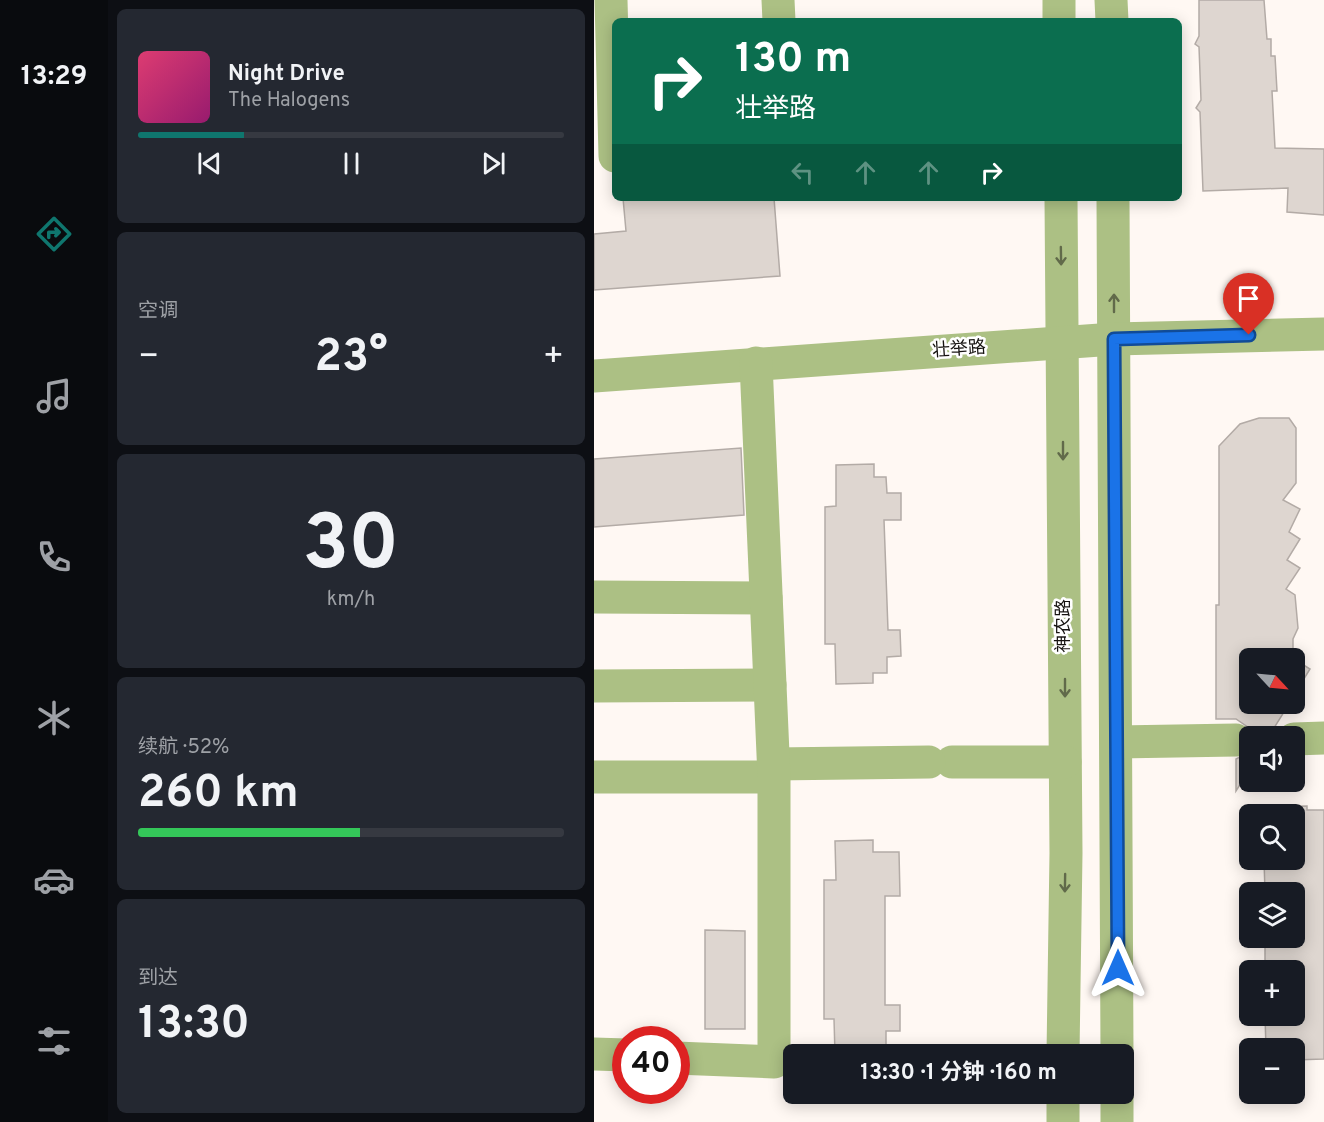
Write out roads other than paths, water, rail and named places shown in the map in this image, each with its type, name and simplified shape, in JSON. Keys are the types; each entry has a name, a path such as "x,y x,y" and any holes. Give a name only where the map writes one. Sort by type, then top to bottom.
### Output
{"street":[{"path":"608,160 611,0"},
{"path":"778,0 779,18"},
{"path":"1059,0 1059,18"},
{"path":"1112,0 1112,18"},
{"name":"神农路","path":"1061,201 1065,762 1064,1044"},
{"path":"1113,201 1117,1044"},
{"name":"壮举路","path":"594,376 1114,339 1324,334"},
{"path":"690,1059 774,1062 774,770 756,363"},
{"path":"594,597 766,598"},
{"path":"594,686 770,685"},
{"path":"1305,739 1324,738"},
{"path":"1117,742 1236,740"},
{"path":"594,777 941,762 1065,762"},
{"path":"594,1054 612,1055"},
{"path":"1063,1104 1063,1122"},
{"path":"1117,1104 1117,1122"}]}
